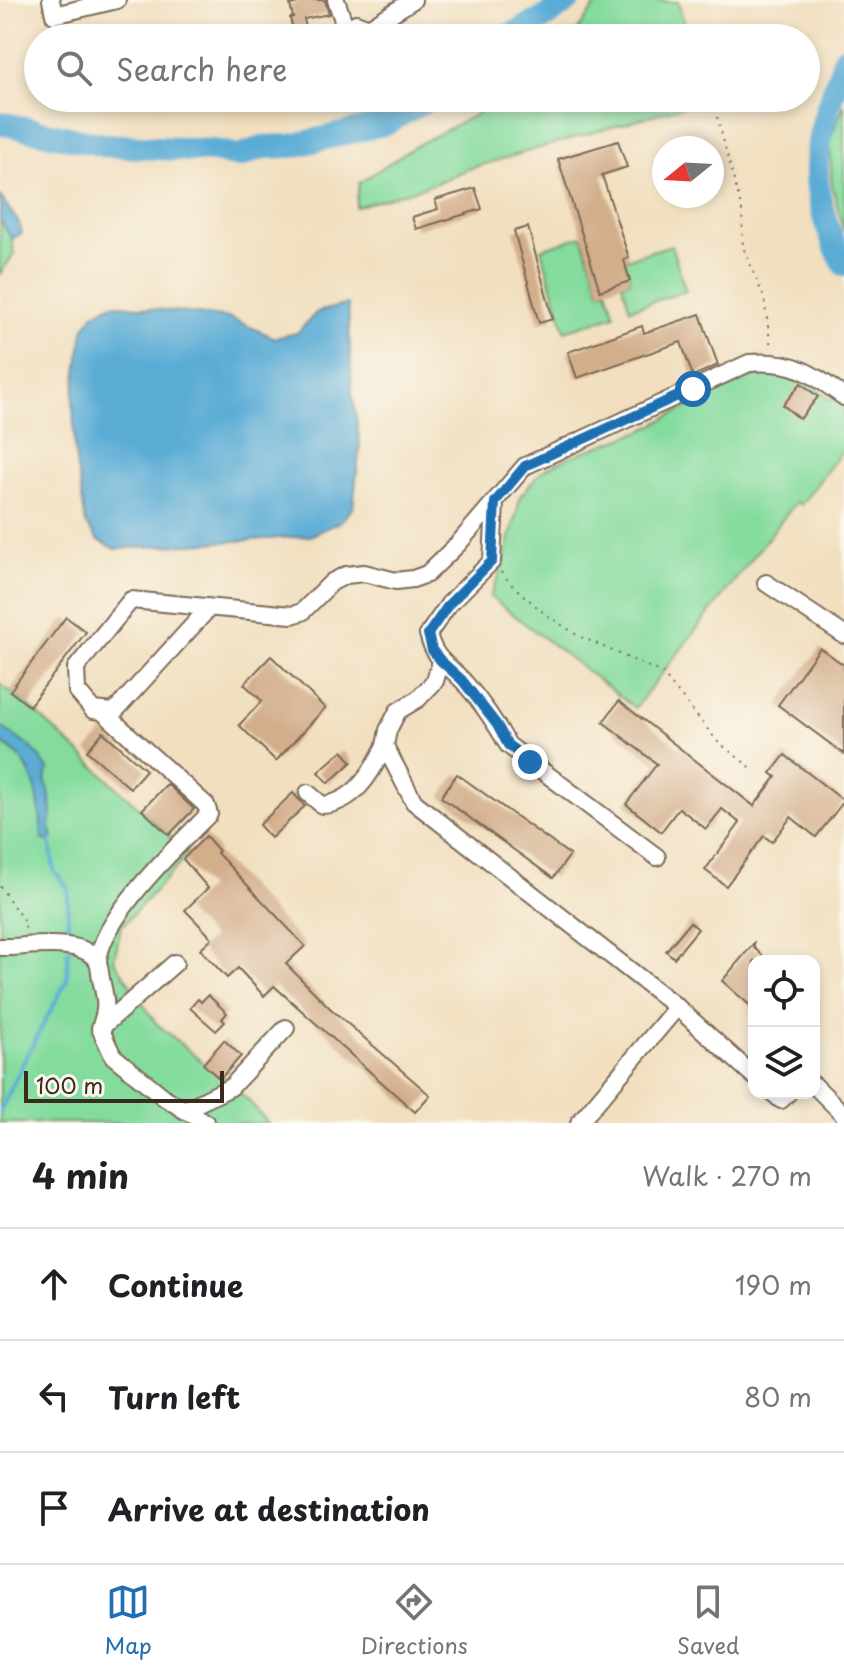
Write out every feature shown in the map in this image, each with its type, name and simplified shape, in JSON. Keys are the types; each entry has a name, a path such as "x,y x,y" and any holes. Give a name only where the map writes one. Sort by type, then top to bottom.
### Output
{"street":[{"path":"51,0 54,15 117,0"},
{"path":"336,0 343,24"},
{"path":"380,24 413,0"},
{"path":"208,609 114,712 93,710 77,691 76,668 131,600 292,615 302,612 332,582 346,575 364,573 396,581 427,574 525,466 749,363 773,361 808,371 844,397"},
{"path":"495,502 492,561 449,604 428,634 432,650 462,680 497,725 508,745 657,857"},
{"path":"766,583 844,635"},
{"path":"308,793 322,805 339,804 373,771 398,711 418,699 435,681 441,661"},
{"path":"102,711 206,805 209,814 117,919 99,947 98,961 108,1009 100,1028 113,1056 165,1098 206,1123"},
{"path":"385,746 414,802 677,1007 748,1071"},
{"path":"0,947 46,944 81,948 98,961"},
{"path":"100,1028 175,963"},
{"path":"579,1123 677,1007"},
{"path":"184,1110 231,1087 286,1028"},
{"path":"820,1091 844,1115"}],"path":[{"path":"718,112 742,211 743,247 764,298 773,361"},
{"path":"492,561 512,585 566,627 662,673 718,742 754,770"},
{"path":"0,886 24,922 33,947"}],"green space":[{"path":"598,2 678,2 685,24 582,24"},
{"path":"844,104 844,231 832,186 830,140"},
{"path":"663,112 468,169 434,184 356,207 359,183 415,146 477,114"},
{"path":"0,220 12,239 14,254 0,274"},
{"path":"582,236 600,291 607,289 615,315 565,331 541,249"},
{"path":"671,245 686,291 630,309 622,284 630,281 624,260"},
{"path":"759,374 807,380 831,400 844,394 844,448 801,505 796,502 635,708 490,597 504,562 521,495 542,471 567,458 644,430"},
{"path":"0,684 29,706 189,854 121,927 114,960 156,1023 249,1101 268,1123 0,1123"}],"water":[{"path":"0,196 19,223 22,233 12,239 0,220"},
{"path":"113,304 230,318 275,338 297,333 317,312 348,304 352,392 360,444 353,508 340,522 310,536 115,549 98,540 86,524 75,455 73,399 83,331 94,313"},
{"path":"0,726 33,749 48,769 45,780 52,814 49,826 53,836 50,842 42,839 38,797 29,771 12,750 0,742"}],"building":[{"path":"298,0 325,0 329,14 304,19 305,24 292,24 290,5 298,3"},
{"path":"618,141 627,167 602,175 629,258 624,260 630,281 600,291 558,159"},
{"path":"475,188 482,209 416,229 412,217 438,209 435,200"},
{"path":"528,227 553,319 539,323 514,231"},
{"path":"700,314 718,365 693,376 681,342 577,378 568,352 642,326 644,333"},
{"path":"801,383 818,397 800,419 783,405"},
{"path":"66,617 86,632 29,706 10,691"},
{"path":"820,648 844,665 844,754 778,705"},
{"path":"271,656 325,708 276,761 239,725 262,701 244,684"},
{"path":"619,701 754,806 776,777 771,773 785,755 844,801 816,837 791,817 772,842 764,836 726,886 705,870 740,823 722,809 706,829 679,808 661,832 626,804 657,764 603,722"},
{"path":"103,732 146,770 130,788 87,751"},
{"path":"342,751 352,762 328,783 318,772"},
{"path":"457,774 570,855 553,878 441,797"},
{"path":"167,784 194,809 169,835 142,810"},
{"path":"293,793 305,806 271,838 259,825"},
{"path":"206,836 219,851 217,853 305,946 286,964 331,1009 430,1095 415,1112 274,986 264,996 238,968 227,978 200,949 212,938 185,910 208,888 183,859"},
{"path":"690,922 698,929 674,958 666,951"},
{"path":"754,943 754,948 762,955 748,955 748,1004 722,981"},
{"path":"208,995 227,1013 222,1019 225,1022 216,1031 190,1008 198,999 201,1002"},
{"path":"224,1040 241,1056 220,1079 203,1064"}],"waterway":[{"path":"532,24 569,0"},
{"path":"844,58 822,126 817,167 826,224 844,264"},
{"path":"0,123 103,145 213,151 239,156 263,147 292,146 387,123 406,112"},
{"path":"50,840 54,871 68,888 68,942"},
{"path":"0,1112 67,980 68,950"}],"route":[{"path":"530,762 508,745 497,725 462,680 432,650 428,634 449,604 492,561 495,502 525,466 693,389"}]}
